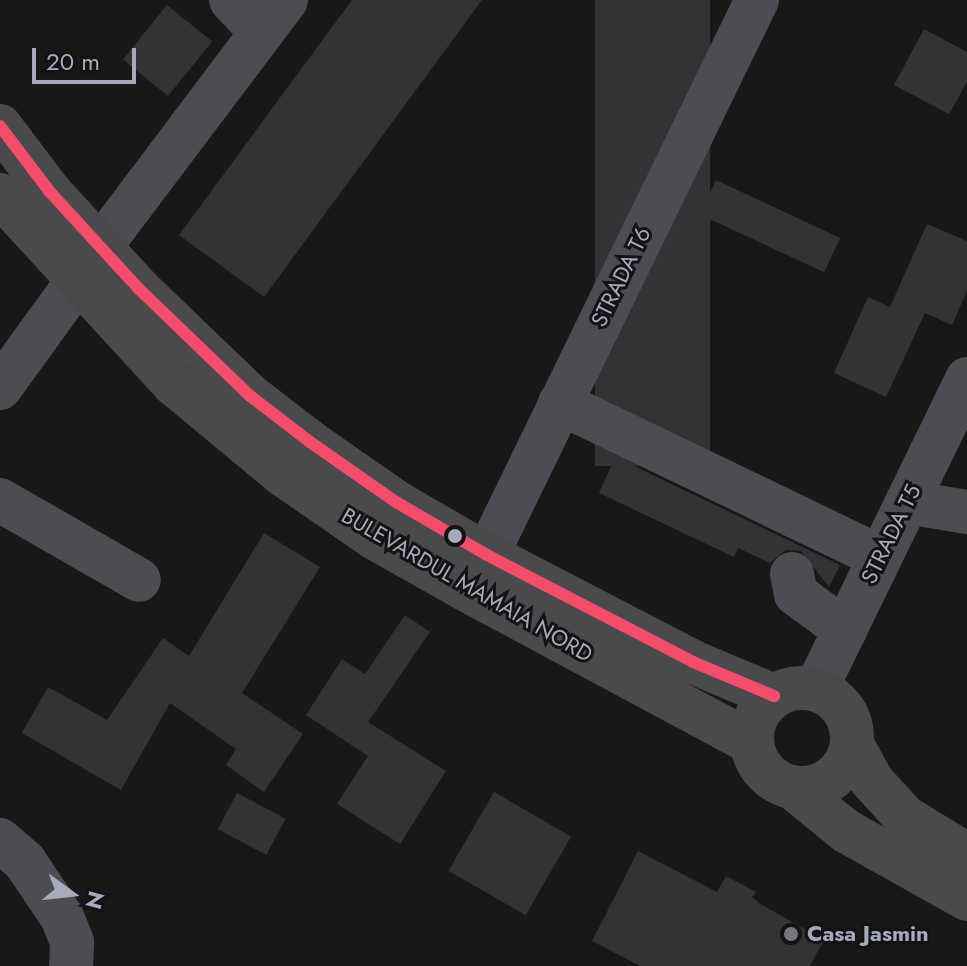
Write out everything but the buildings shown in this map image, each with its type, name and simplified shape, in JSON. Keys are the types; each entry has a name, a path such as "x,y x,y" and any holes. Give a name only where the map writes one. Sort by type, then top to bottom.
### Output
{"main road":[{"name":"BULEVARDUL MAMAIA NORD","path":"0,126 100,247 249,395 396,502 487,555 693,662 774,696"},
{"name":"BULEVARDUL MAMAIA NORD","path":"0,195 76,283 221,426 362,529 752,743"},
{"path":"967,855 905,817 872,781 852,744 846,714 816,689 797,687 774,696 757,717 752,743 767,773 792,787 846,831 967,899"},
{"path":"792,787 831,779 841,770 852,744"}],"street":[{"path":"100,247 274,16 231,0"},
{"name":"STRADA T6","path":"487,555 757,0"},
{"path":"0,388 12,344 76,283"},
{"name":"STRADA T5","path":"816,689 967,379"},
{"path":"560,403 805,546 880,557"},
{"path":"0,500 139,580"},
{"path":"907,502 967,512"},
{"path":"805,546 796,594 845,630"},
{"path":"0,840 25,862 62,917 72,942 71,966"}],"transit line":[{"path":"0,126 50,192 139,289 249,395 310,442 396,502 487,555 693,662 774,696"}],"place":[{"name":"Casa Jasmin","path":"791,934"}]}
